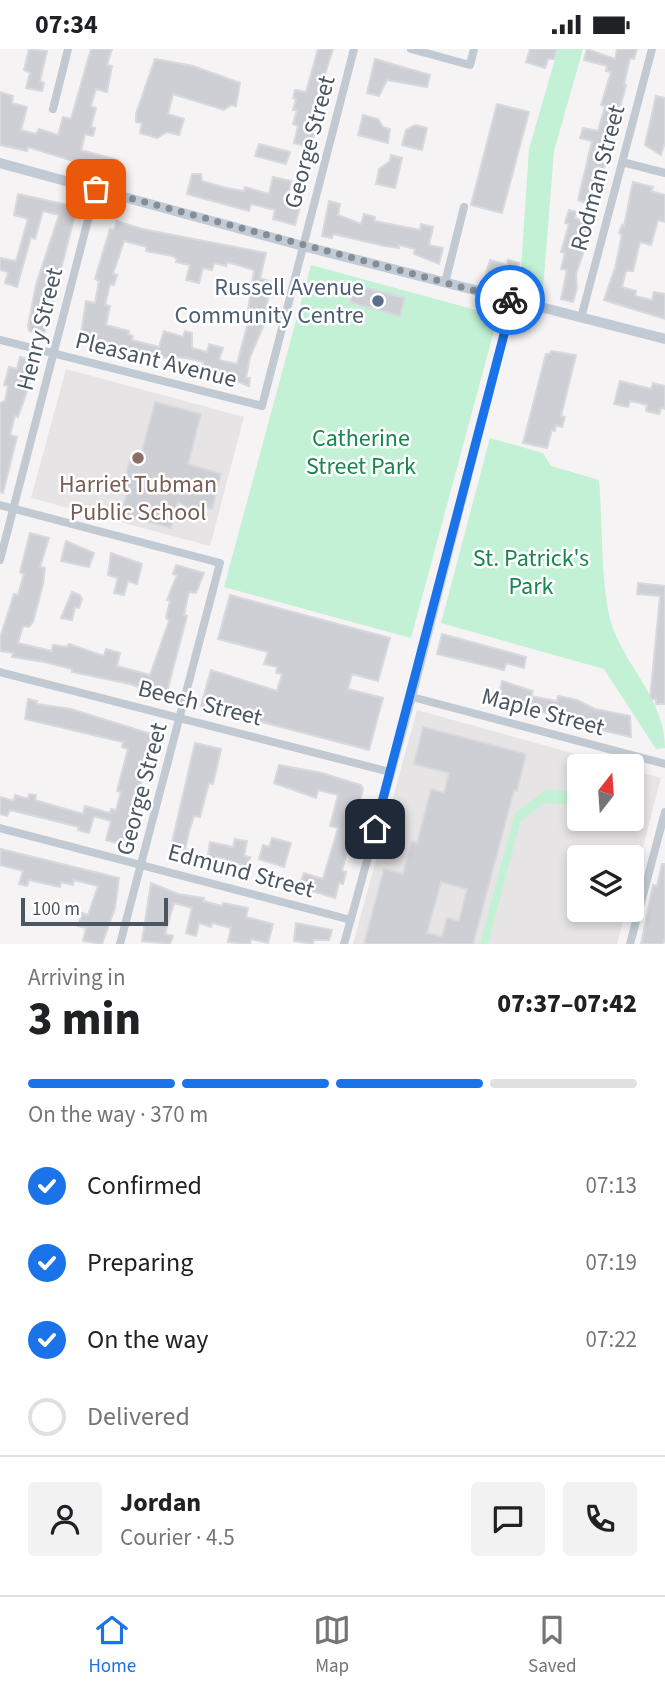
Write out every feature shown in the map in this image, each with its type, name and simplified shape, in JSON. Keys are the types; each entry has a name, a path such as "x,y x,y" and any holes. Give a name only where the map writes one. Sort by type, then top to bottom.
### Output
{"street":[{"path":"53,109 68,49"},
{"name":"George Street","path":"262,406 354,49"},
{"path":"411,49 470,65 474,49"},
{"name":"Rodman Street","path":"581,318 653,49"},
{"path":"622,162 665,173"},
{"path":"0,163 303,246 665,339"},
{"name":"Henry Street","path":"0,560 96,189"},
{"path":"445,283 464,207"},
{"path":"344,944 412,697 513,300"},
{"name":"Pleasant Avenue","path":"0,340 262,406"},
{"path":"0,505 13,508"},
{"name":"George Street","path":"13,508 220,563 120,944"},
{"name":"Beech Street","path":"0,672 390,772"},
{"name":"Maple Street","path":"412,697 665,764"},
{"path":"630,944 665,812"},
{"name":"Edmund Street","path":"0,828 351,920"}],"shaded area":[{"name":"Harriet Tubman Public School","path":"66,369 244,417 210,546 31,498"},
{"path":"417,710 576,754 567,754 567,831 644,831 644,773 661,778 643,845 567,845 567,922 623,922 617,944 353,944"}],"green space":[{"path":"558,49 583,49 554,151 543,289 520,284 529,149"},
{"name":"Catherine Street Park","path":"311,265 498,316 411,638 224,587"},
{"name":"St. Patrick's Park","path":"490,438 543,453 551,466 599,480 604,579 610,616 621,646 653,701 663,731 665,748 656,749 604,669 441,623"},
{"path":"547,789 567,791 567,804 544,803 520,822 488,944 480,944 515,813"}],"building":[{"path":"29,49 47,51 40,81 44,83 42,91 26,88 30,73 24,70"},
{"path":"91,49 112,49 107,65 112,66 107,92 96,89 91,106 96,108 91,127 95,128 93,136 85,134 81,150 118,160 115,174 28,147 27,151 0,145 0,92 13,96 12,103 27,107 21,130 36,134 39,129 58,135 63,117 71,119"},
{"path":"318,49 333,49 310,121 318,124 310,147 294,143 298,126 293,124 297,110 293,110 296,99 293,98 295,90 306,92"},
{"path":"530,49 557,49 554,59 548,59 545,68 526,62"},
{"path":"587,49 615,59 617,49 637,49 634,59 630,58 624,84 626,85 596,200 586,203 578,200 592,141 580,138 583,128 598,131 605,106 601,105 611,72 606,71 607,66 584,60"},
{"path":"155,59 193,66 240,83 236,106 231,105 224,110 173,94 168,114 184,119 179,135 167,132 157,138 140,133 142,123 136,122 136,114"},
{"path":"375,59 430,75 427,87 387,80 379,96 367,93"},
{"path":"656,96 665,98 665,142 661,155 645,145"},
{"path":"497,104 529,112 502,213 471,205"},
{"path":"363,115 378,119 383,127 390,129 388,143 358,135"},
{"path":"415,125 427,128 422,150 402,145 406,130"},
{"path":"259,144 290,152 286,164 255,156"},
{"path":"391,155 402,158 395,188 376,184 379,169 390,161"},
{"path":"192,174 201,174 202,181 226,188 244,191 245,187 269,194 273,177 291,181 286,203 300,207 295,225 273,219 275,210 251,204 249,211 187,194"},
{"path":"633,182 653,187 651,191 665,195 665,222 658,220 651,245 640,242 633,271 626,271 622,287 636,291 635,296 652,300 654,292 665,294 665,319 604,300 615,268 622,235 619,233 622,225 624,226"},
{"path":"18,194 77,207 44,335 29,331 28,326 36,285 59,215 43,211 35,239 31,237 17,287 5,283 8,272 0,270 0,258 16,261 28,219 14,215"},
{"path":"329,201 340,204 338,215 361,224 364,214 375,217 374,221 420,230 421,224 433,227 429,245 443,248 439,264 414,254 415,249 399,245 399,248 385,246 333,234 332,238 322,236"},
{"path":"569,210 577,212 575,218 588,223 584,238 588,239 576,274 577,288 573,302 561,299 567,270 561,269 565,253 561,252 569,224 565,223"},
{"path":"117,221 142,229 266,253 260,278 272,282 265,312 269,313 250,357 246,378 250,378 249,386 202,368 204,362 186,358 169,359 147,352 146,356 81,334 86,301 95,303 99,281 95,279 110,229 114,230","holes":["124,241 147,247 146,251 172,256 177,259 176,262 190,265 186,280 199,283 203,268 212,270 214,263 226,266 227,262 254,270 249,319 237,364 219,360 223,348 209,344 207,352 192,348 192,333 185,331 183,337 164,331 159,347 132,340 133,336 128,334 129,331 106,325 110,306 105,305 110,284 114,285 117,275 113,274"]},
{"path":"490,260 507,265 508,260 519,263 514,281 486,274"},
{"name":"Russell Avenue Community Centre","path":"355,285 405,298 400,316 350,302"},
{"path":"551,351 576,355 561,416 565,417 562,427 556,425 555,431 552,430 547,448 523,443 546,354"},
{"path":"20,357 37,362 10,435 17,437 3,493 0,492 0,403 5,401 8,386 4,385 9,367 17,369"},
{"path":"620,381 651,389 653,383 665,386 665,409 661,408 659,414 646,411 647,405 630,401 628,407 614,404"},
{"path":"155,402 201,414 188,464 221,474 212,509 201,506 194,512 178,502 171,528 121,515 127,492 122,491 130,460 139,463"},
{"path":"30,533 49,538 40,567 45,568 43,584 33,622 29,627 23,626 18,643 52,651 53,645 67,647 69,644 104,656 106,649 120,653 117,666 150,675 169,621 166,617 170,601 167,600 177,575 173,574 176,565 204,573 196,593 189,592 184,615 187,616 165,699 152,697 150,691 130,684 72,672 72,669 44,662 12,657 13,653 0,651 0,638 14,594 18,595 24,574 20,572"},
{"path":"66,541 94,553 89,567 61,561"},
{"path":"111,553 142,564 137,584 128,581 124,595 114,593 118,578 108,575"},
{"path":"638,583 665,586 665,704 656,704 656,699 650,699 660,596 637,594"},
{"path":"72,592 80,595 82,599 79,608 75,607 72,620 61,618"},
{"path":"230,595 390,638 378,681 352,674 348,689 383,698 369,750 201,706 211,670 277,691 282,674 276,673 277,667 264,664 268,652 218,639"},
{"path":"442,634 526,657 524,668 506,663 504,670 437,654"},
{"path":"502,681 533,691 531,696 557,701 558,696 577,700 595,709 630,716 631,737 553,719 553,716 535,709 497,704"},
{"path":"28,699 37,701 37,704 71,709 151,734 145,769 123,845 106,840 111,821 94,816 89,833 78,830 79,827 10,810 7,816 0,814 0,797 14,801 15,795 28,799 29,794 36,795 35,800 83,814 85,806 110,813 111,809 116,810 121,792 117,791 128,749 122,747 123,742 25,719"},
{"path":"423,727 526,754 473,944 364,944 384,869 403,874 412,842 417,843 431,789 444,793 449,773 414,764","holes":["441,882 467,889 459,921 447,918 442,937 427,933"]},
{"path":"195,743 221,749 213,784 209,783 200,817 194,816 189,832 185,849 191,851 188,861 170,851"},
{"path":"279,765 322,773 361,785 363,789 342,871 346,872 343,884 339,883 335,898 299,887 304,873 323,879 338,828 330,826 338,795 318,790 316,798 274,783"},
{"path":"272,838 291,843 284,867 259,859 263,845 269,847"},
{"path":"235,839 247,841 244,856 250,857 248,867 218,857 216,865 207,862 210,842 233,847"},
{"path":"1,849 119,878 115,908 102,944 83,941 86,928 78,926 82,913 88,915 98,886 74,880 73,885 61,882 60,887 29,880 27,886 19,884 23,871 0,865"},
{"path":"662,864 665,864 665,938 663,944 641,944 653,885 657,886"},
{"path":"151,883 178,894 204,898 203,901 222,906 223,903 248,908 246,917 273,924 268,943 251,939 250,944 228,942 231,928 212,923 211,927 199,923 196,936 186,933 192,908 174,903 165,934 173,936 170,944 142,941"},
{"path":"296,923 332,930 329,940 314,940 313,944 294,941"}],"way so far":[{"path":"96,189 510,300"}],"place":[{"name":"Russell Avenue Community Centre","path":"378,301"},
{"name":"Harriet Tubman Public School","path":"138,458"}],"route":[{"path":"375,829 425,647 513,300 510,300"}]}
